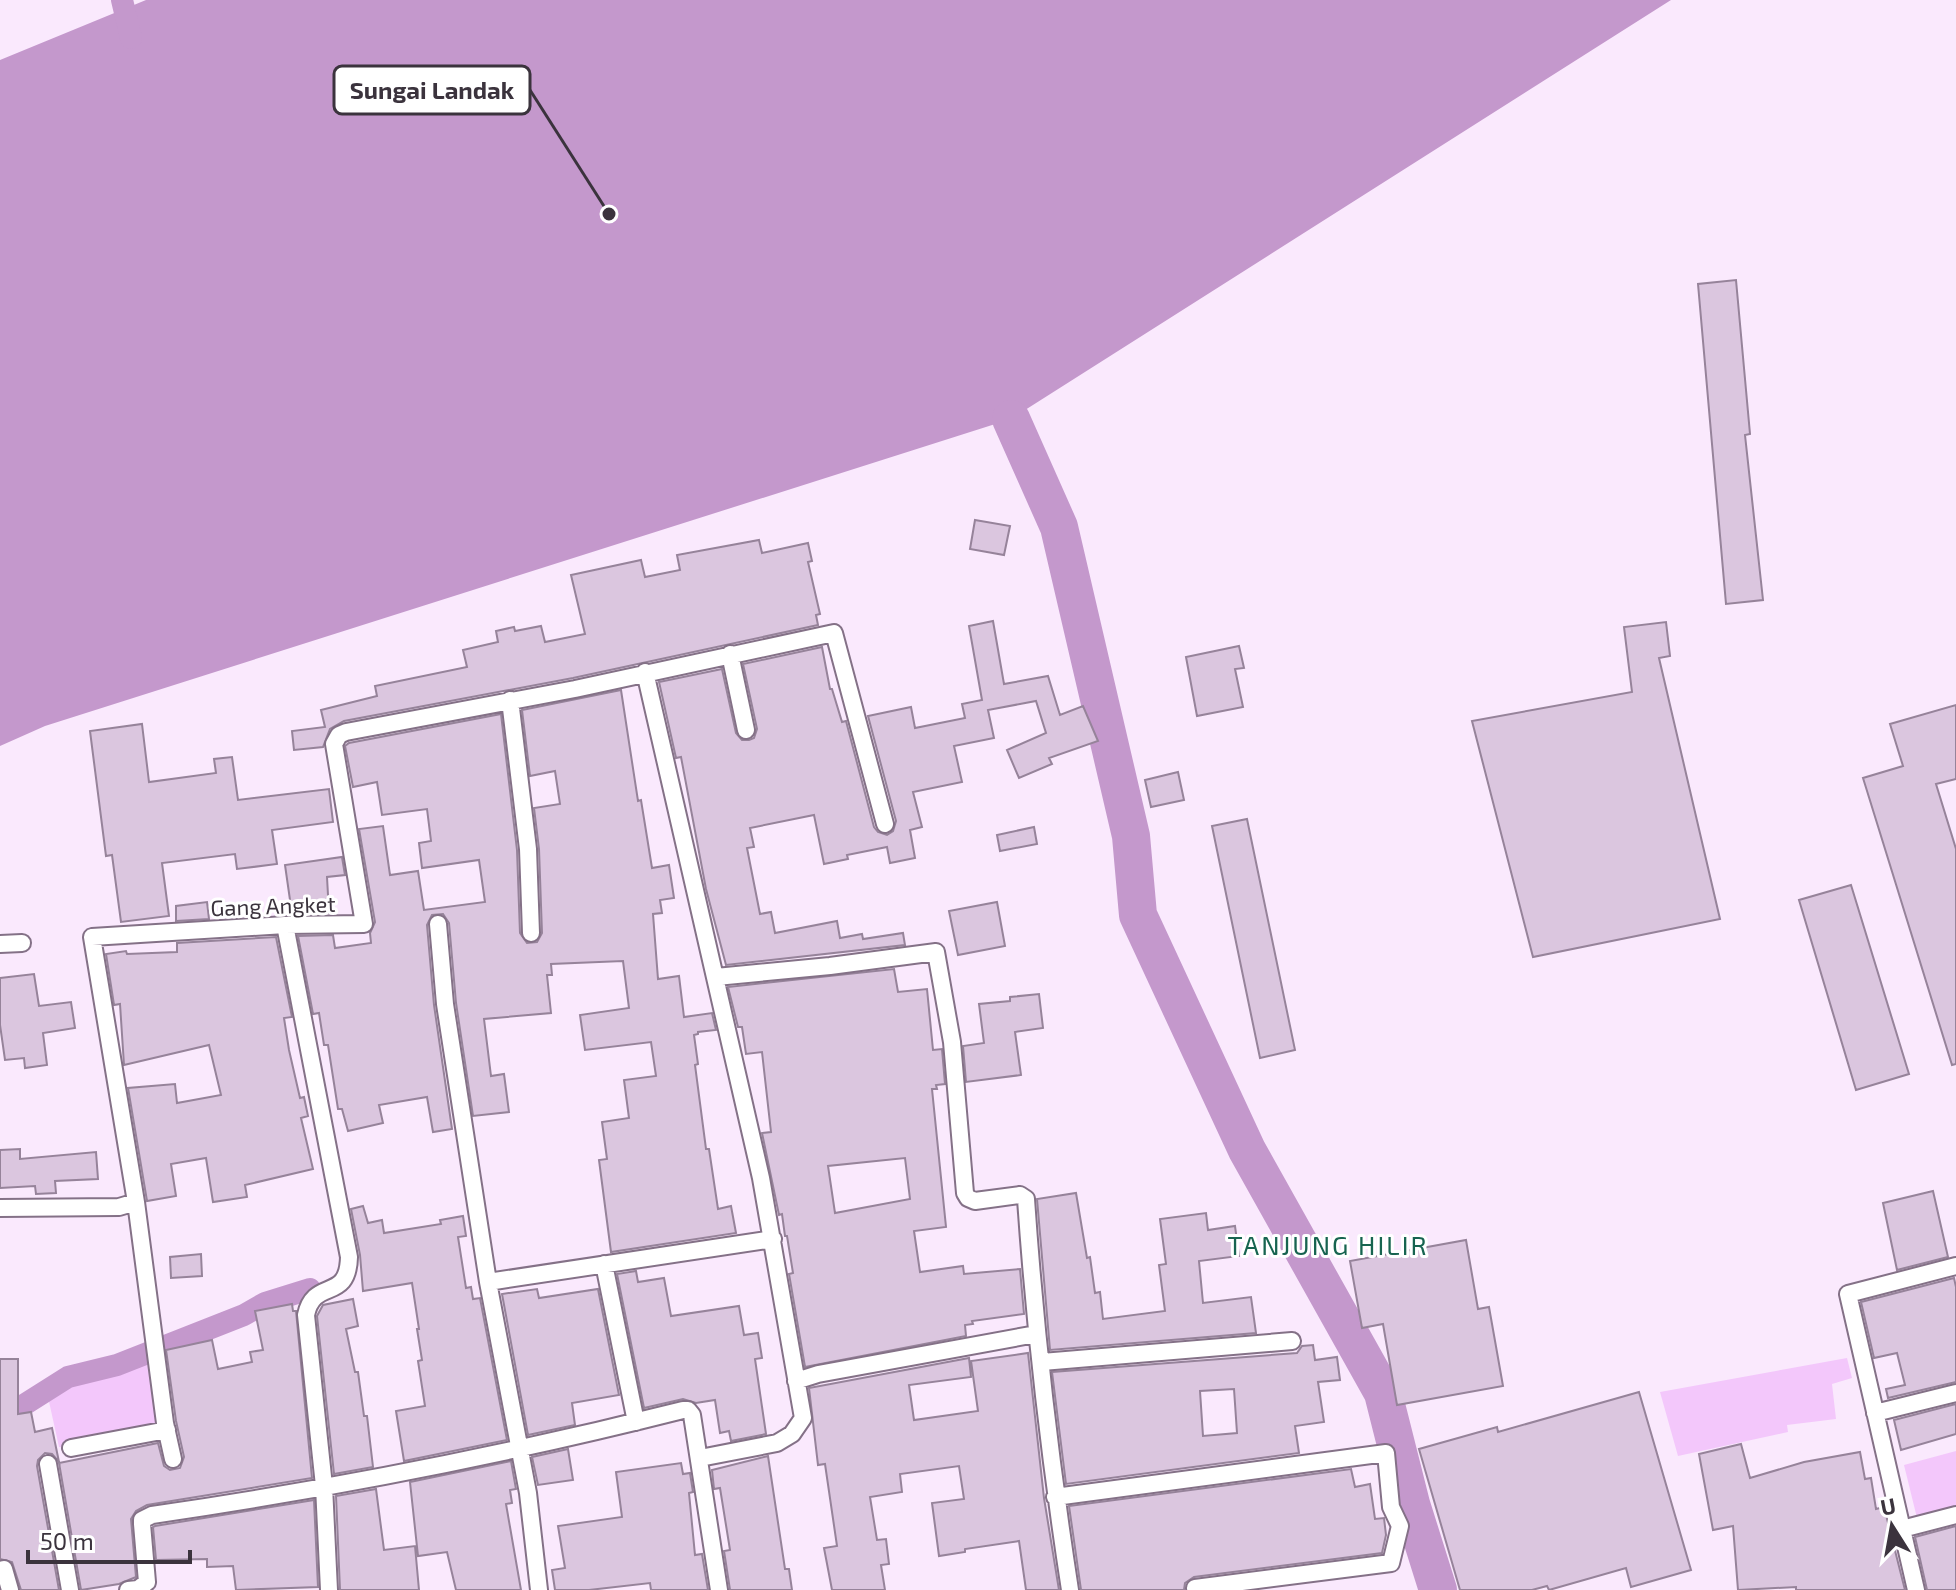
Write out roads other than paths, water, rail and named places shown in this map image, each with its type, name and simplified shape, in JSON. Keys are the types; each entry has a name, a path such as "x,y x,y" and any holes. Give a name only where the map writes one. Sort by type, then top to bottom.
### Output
{"street":[{"name":"Gang Angket","path":"136,1202 92,937 285,925 364,924 334,744 339,735 575,689 834,633 885,824"},
{"path":"730,654 746,730"},
{"path":"645,672 773,1239 803,1418 792,1434 777,1443 700,1458"},
{"path":"510,700 528,849 531,933"},
{"path":"438,924 445,1004 488,1282 528,1493 539,1590"},
{"path":"285,925 349,1257 349,1274 342,1284 316,1294 309,1302 306,1315 324,1486 329,1590"},
{"path":"0,944 22,943"},
{"path":"716,977 936,952 952,1042 965,1193 975,1201 1020,1195 1026,1199 1036,1334 1042,1362 1055,1497 1070,1590"},
{"path":"0,1208 119,1207 136,1202 148,1303 173,1459"},
{"path":"488,1282 773,1239"},
{"path":"604,1264 636,1422"},
{"path":"1916,1590 1848,1294 1956,1266"},
{"path":"796,1381 818,1374 1036,1334"},
{"path":"1042,1362 1292,1341"},
{"path":"1875,1413 1956,1393"},
{"path":"128,1590 138,1589 147,1582 142,1524 145,1518 324,1486 688,1410 692,1415 700,1458 719,1590"},
{"path":"71,1448 167,1430"},
{"path":"1055,1497 1386,1453 1391,1507 1400,1526 1391,1563 1195,1588"},
{"path":"48,1464 70,1590"},
{"path":"1902,1529 1956,1515"},
{"path":"0,1570 4,1569 10,1590"},
{"path":"1315,1573 1319,1590"}],"waterway":[{"path":"122,0 131,38"},
{"path":"1011,419 1059,527 1131,836 1138,915 1247,1150 1383,1393 1411,1504 1438,1590"},
{"path":"0,1420 68,1377 117,1365 244,1315 265,1303 310,1289"}],"place":[{"name":"Sungai Landak","path":"609,214"}],"district":[{"name":"TANJUNG HILIR","path":"1328,1244"}]}
